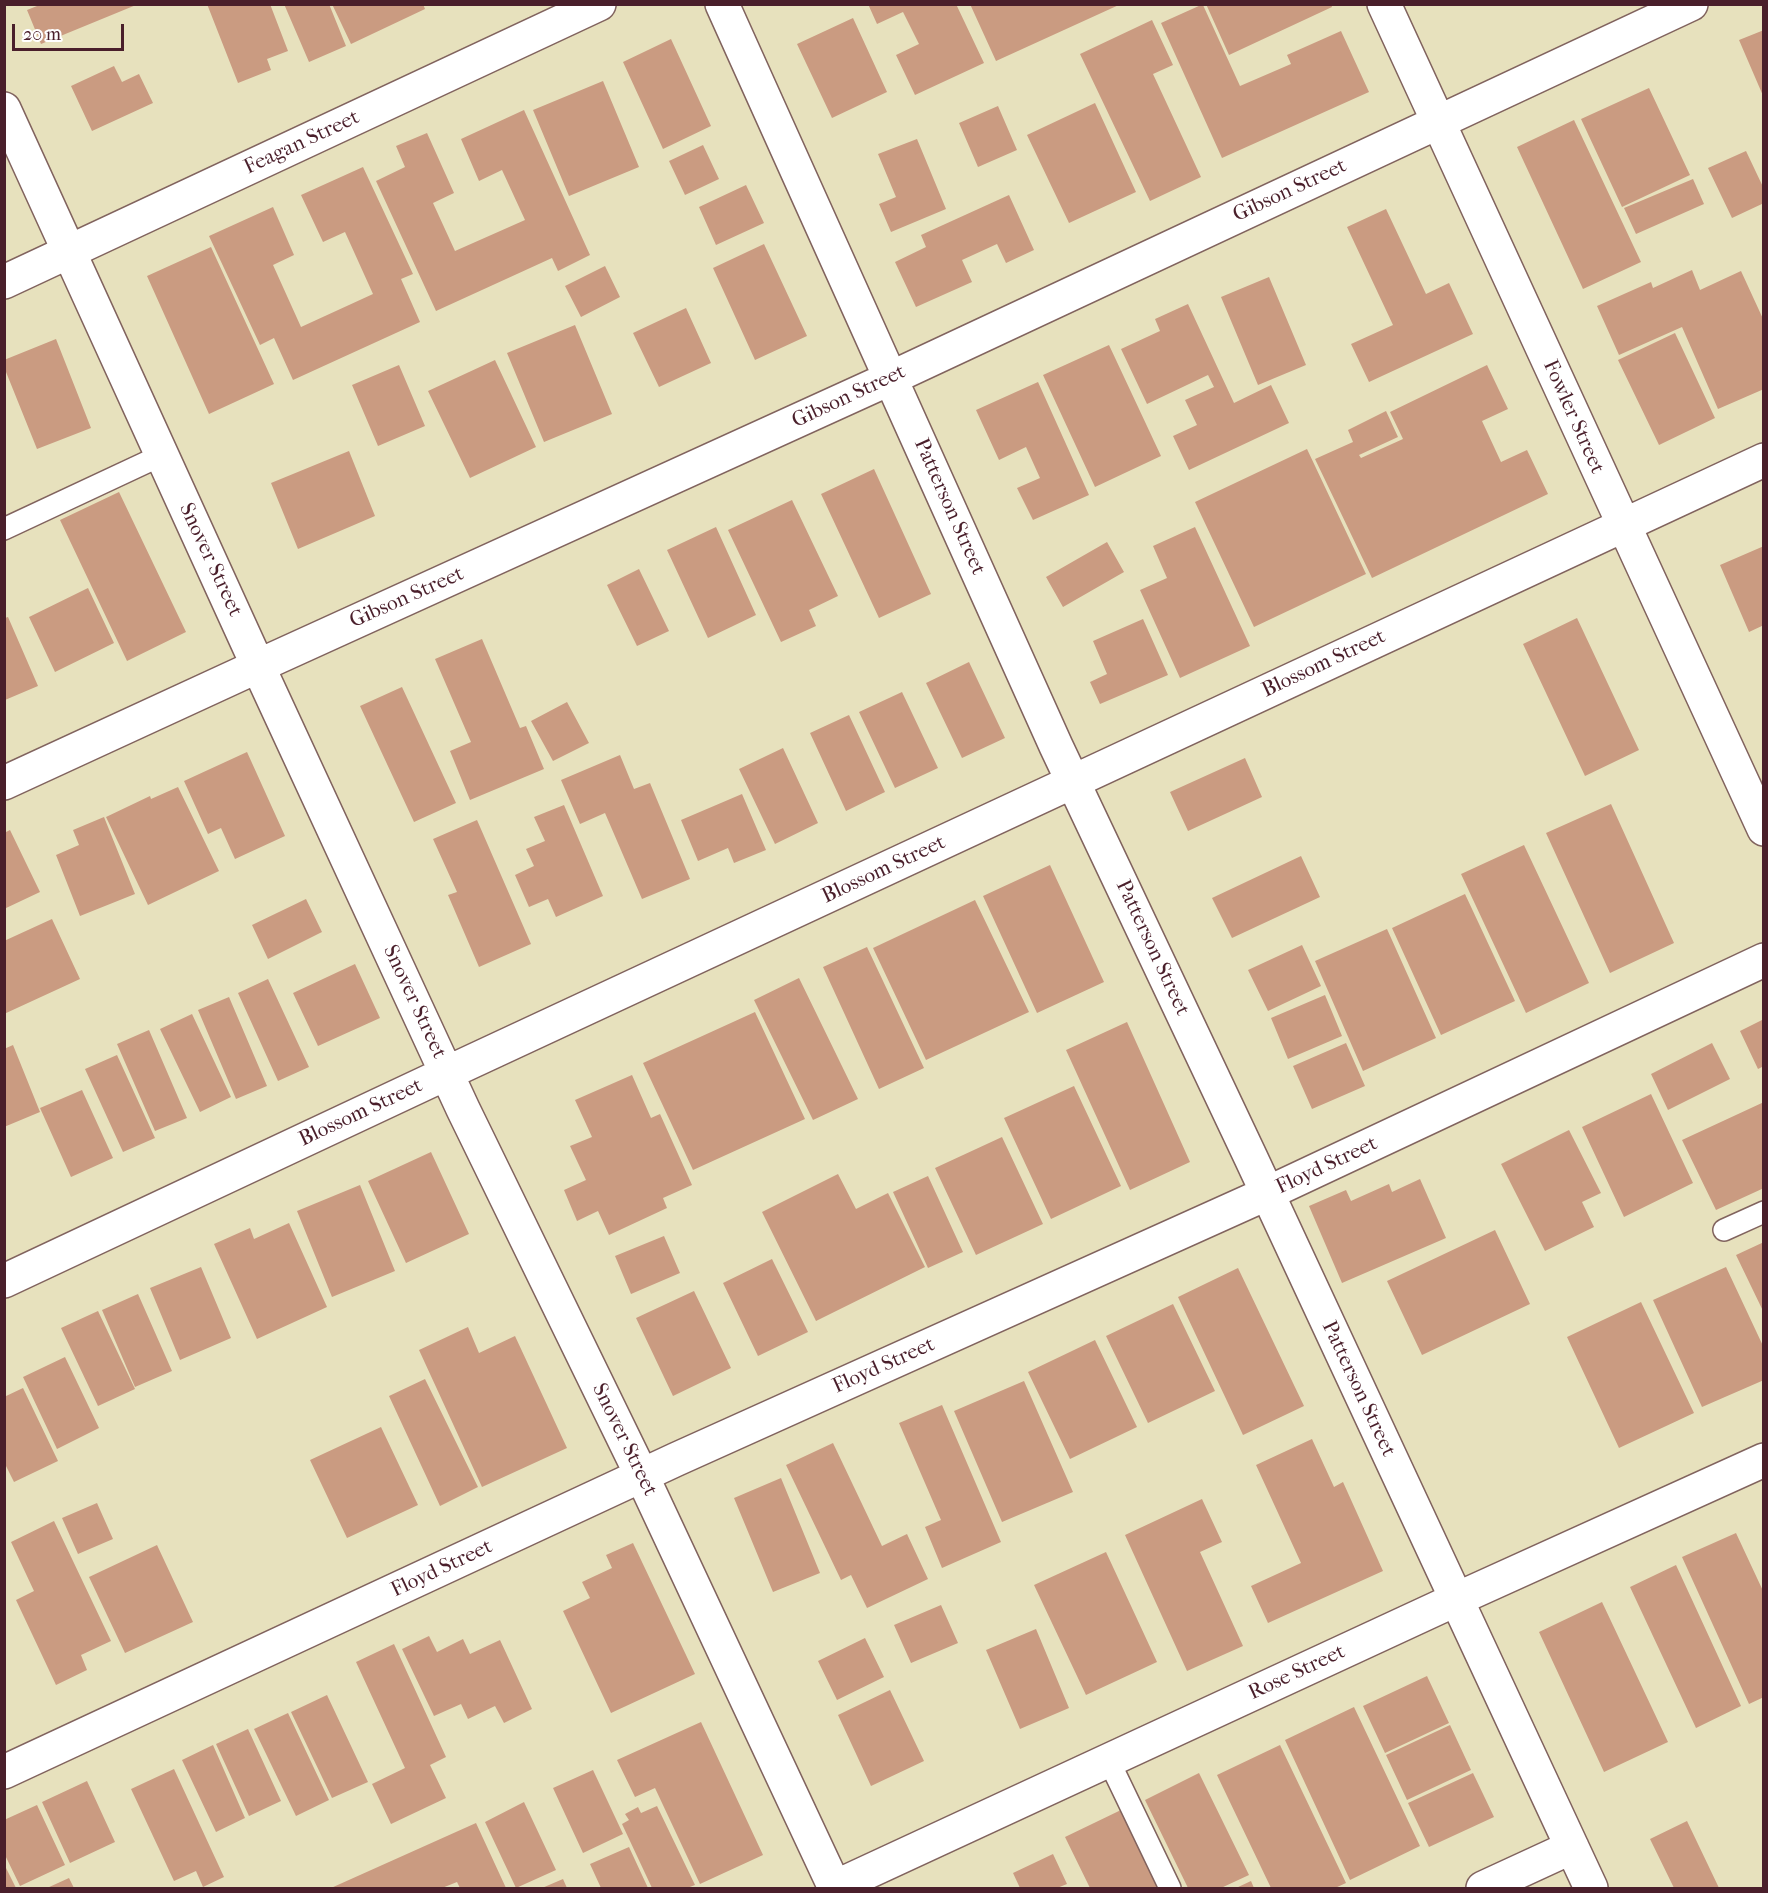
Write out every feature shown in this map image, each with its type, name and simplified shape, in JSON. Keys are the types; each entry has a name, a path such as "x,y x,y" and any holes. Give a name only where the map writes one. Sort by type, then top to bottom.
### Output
{"street":[{"name":"Feagan Street","path":"4,282 599,4"},
{"name":"Patterson Street","path":"722,4 1073,781 1591,1888"},
{"name":"Fowler Street","path":"1384,4 1764,829"},
{"name":"Gibson Street","path":"4,783 891,378 1691,4"},
{"name":"Snover Street","path":"4,109 258,666 447,1072 642,1476 834,1888"},
{"name":"Blossom Street","path":"4,1281 447,1072 1764,460"},
{"name":"Floyd Street","path":"4,1772 642,1476 1268,1194 1764,960"},
{"name":"Rose Street","path":"834,1888 1456,1599 1764,1460"},
{"path":"1483,1888 1572,1847"}],"lane":[{"path":"4,529 162,455"},
{"path":"1724,1230 1764,1212"},
{"path":"1109,1761 1170,1888"}],"building":[{"path":"42,4 136,5 41,44 27,10"},
{"path":"207,4 270,4 288,51 267,59 271,70 238,83"},
{"path":"284,4 329,4 346,46 309,62"},
{"path":"332,4 423,4 425,9 351,44"},
{"path":"868,4 956,4 984,63 915,95 896,55 919,44 903,12 877,24"},
{"path":"970,4 1121,4 996,61"},
{"path":"1206,4 1331,4 1332,7 1229,55"},
{"path":"1203,5 1240,86 1291,64 1287,55 1341,31 1369,92 1222,158 1161,23"},
{"path":"853,18 887,92 832,118 797,44"},
{"path":"1152,20 1173,65 1153,74 1201,177 1150,201 1080,54"},
{"path":"1764,30 1764,98 1739,40"},
{"path":"671,39 711,126 663,149 623,62"},
{"path":"114,66 122,82 139,74 153,103 92,131 71,86"},
{"path":"603,81 639,167 569,196 533,110"},
{"path":"1649,88 1690,175 1622,207 1581,119"},
{"path":"1095,103 1136,192 1069,223 1027,135"},
{"path":"998,106 1017,150 978,167 959,123"},
{"path":"524,110 590,255 558,271 552,258 436,311 376,181 405,167 396,146 427,133 454,193 433,203 455,251 525,220 502,170 479,181 461,139"},
{"path":"1574,120 1641,262 1583,289 1517,147"},
{"path":"917,139 946,209 891,232 879,204 896,197 878,154"},
{"path":"703,145 719,179 685,195 669,161"},
{"path":"1746,151 1764,189 1764,203 1732,218 1708,168"},
{"path":"363,167 413,274 401,279 420,322 293,380 274,338 260,345 209,236 273,207 294,255 273,265 301,327 373,294 345,232 323,242 301,195"},
{"path":"1693,179 1704,204 1636,234 1624,208"},
{"path":"746,185 764,223 716,245 699,207"},
{"path":"1009,195 1034,250 1006,263 997,244 962,260 972,282 916,307 895,262 926,247 921,235"},
{"path":"1386,209 1426,294 1449,283 1473,334 1369,382 1351,344 1393,325 1347,227"},
{"path":"764,244 807,336 755,360 713,268"},
{"path":"211,247 274,384 209,414 147,276"},
{"path":"605,266 620,297 581,317 565,286"},
{"path":"1692,270 1700,290 1741,271 1764,321 1764,389 1718,409 1682,327 1619,355 1597,306 1651,282 1653,288"},
{"path":"1269,277 1306,365 1258,385 1221,297"},
{"path":"1188,304 1234,403 1271,385 1289,423 1189,470 1173,436 1197,425 1185,400 1214,387 1208,375 1147,404 1121,349 1160,331 1155,319"},
{"path":"686,308 711,363 659,387 633,333"},
{"path":"575,325 612,414 544,442 507,353"},
{"path":"1675,333 1715,418 1659,445 1618,360"},
{"path":"56,339 91,428 37,449 4,367 4,360"},
{"path":"1109,345 1161,456 1095,487 1043,375"},
{"path":"495,360 536,447 470,478 428,391"},
{"path":"399,365 425,426 378,446 352,385"},
{"path":"1487,365 1508,409 1482,421 1501,462 1527,450 1548,494 1372,578 1315,459 1353,442 1348,430 1386,411 1398,437 1359,455 1361,458 1403,439 1390,412"},
{"path":"1038,382 1089,495 1033,520 1017,488 1040,478 1026,447 999,460 976,410"},
{"path":"1307,449 1366,574 1254,627 1195,502"},
{"path":"349,451 375,516 298,549 271,483"},
{"path":"874,469 931,594 879,618 821,494"},
{"path":"119,492 186,632 127,661 60,520"},
{"path":"792,500 838,596 809,610 816,626 781,642 728,530"},
{"path":"716,527 756,615 708,638 667,550"},
{"path":"1195,527 1250,646 1180,678 1140,590 1167,578 1153,546"},
{"path":"1107,542 1124,572 1063,607 1046,577"},
{"path":"1764,546 1764,625 1749,632 1720,565"},
{"path":"639,569 669,631 637,646 607,585"},
{"path":"88,588 114,643 55,672 29,617"},
{"path":"8,617 38,686 5,700 5,618"},
{"path":"1577,618 1639,750 1585,776 1523,644"},
{"path":"1143,619 1168,675 1100,704 1090,682 1107,674 1093,641"},
{"path":"482,639 520,728 526,726 544,769 470,800 450,751 471,742 435,659"},
{"path":"969,662 1005,738 962,758 926,683"},
{"path":"402,687 456,803 414,822 360,706"},
{"path":"902,692 938,768 895,788 859,712"},
{"path":"567,702 589,743 553,761 531,721"},
{"path":"849,715 885,792 846,811 810,733"},
{"path":"783,748 818,823 775,844 739,769"},
{"path":"247,752 285,836 235,859 221,828 208,834 184,781"},
{"path":"620,755 634,789 650,783 690,879 642,899 605,813 580,824 561,780"},
{"path":"1245,758 1262,797 1188,831 1170,792"},
{"path":"178,787 219,871 148,905 106,817 150,796 151,799"},
{"path":"742,794 766,850 734,863 728,848 698,861 681,820"},
{"path":"1611,804 1674,943 1610,973 1546,833"},
{"path":"564,805 603,896 556,917 548,899 529,907 515,875 534,866 526,849 545,841 534,817"},
{"path":"104,817 135,894 80,916 56,855 79,845 73,830"},
{"path":"477,820 531,944 479,967 448,895 457,892 433,839"},
{"path":"10,830 40,892 4,909 4,833"},
{"path":"1524,845 1589,983 1526,1013 1461,874"},
{"path":"1301,856 1320,897 1232,938 1212,898"},
{"path":"1050,865 1104,982 1037,1013 983,896"},
{"path":"1465,894 1515,1001 1441,1035 1392,928"},
{"path":"306,899 322,932 268,959 252,925"},
{"path":"975,900 1029,1012 926,1060 873,948"},
{"path":"52,919 80,979 4,1014 4,941"},
{"path":"1387,929 1436,1038 1363,1071 1315,961"},
{"path":"1302,945 1321,986 1268,1011 1248,970"},
{"path":"867,947 924,1068 879,1089 823,967"},
{"path":"355,964 380,1018 318,1046 293,993"},
{"path":"799,978 858,1099 813,1120 754,1000"},
{"path":"268,979 309,1067 278,1081 238,993"},
{"path":"1325,995 1342,1036 1288,1059 1271,1018"},
{"path":"229,997 267,1086 236,1099 198,1010"},
{"path":"755,1012 805,1119 693,1170 643,1063"},
{"path":"192,1014 231,1097 200,1112 160,1029"},
{"path":"1764,1019 1764,1066 1758,1069 1740,1031"},
{"path":"1127,1022 1190,1162 1130,1190 1066,1050"},
{"path":"149,1030 187,1118 155,1131 117,1044"},
{"path":"1346,1043 1365,1086 1312,1109 1293,1066"},
{"path":"1712,1043 1730,1079 1668,1110 1651,1074"},
{"path":"13,1045 40,1112 4,1127 4,1049"},
{"path":"117,1055 155,1138 123,1152 85,1069"},
{"path":"632,1075 651,1118 660,1114 692,1185 663,1198 667,1208 609,1235 598,1211 577,1221 564,1190 586,1180 570,1146 592,1137 575,1100"},
{"path":"1074,1086 1121,1186 1051,1219 1004,1118"},
{"path":"82,1090 113,1158 71,1177 40,1108"},
{"path":"1651,1094 1693,1183 1624,1217 1582,1127"},
{"path":"1764,1102 1764,1188 1716,1210 1682,1140"},
{"path":"1569,1130 1601,1193 1582,1202 1594,1227 1545,1251 1501,1164"},
{"path":"1002,1137 1043,1224 976,1255 935,1168"},
{"path":"431,1152 469,1234 406,1263 368,1181"},
{"path":"838,1174 856,1209 888,1193 925,1267 816,1321 762,1212"},
{"path":"928,1176 963,1252 928,1268 893,1192"},
{"path":"1420,1179 1446,1238 1342,1283 1309,1206 1346,1190 1351,1201 1389,1184 1392,1192"},
{"path":"360,1185 395,1271 332,1297 297,1211"},
{"path":"289,1223 327,1307 257,1339 214,1244 250,1228 254,1239"},
{"path":"1495,1230 1530,1304 1422,1355 1387,1281"},
{"path":"664,1236 680,1273 631,1294 615,1256"},
{"path":"1764,1242 1764,1313 1736,1255"},
{"path":"772,1259 808,1332 758,1356 723,1283"},
{"path":"201,1267 231,1338 180,1360 150,1288"},
{"path":"1726,1267 1764,1348 1764,1380 1702,1407 1653,1300"},
{"path":"1238,1268 1304,1406 1243,1435 1178,1297"},
{"path":"694,1291 731,1368 673,1396 636,1318"},
{"path":"138,1294 172,1371 135,1387 102,1310"},
{"path":"1641,1302 1694,1413 1619,1448 1567,1337"},
{"path":"1173,1304 1215,1391 1148,1423 1106,1336"},
{"path":"98,1311 135,1389 98,1406 61,1328"},
{"path":"468,1327 479,1353 515,1336 567,1448 482,1487 419,1350"},
{"path":"1095,1340 1137,1427 1070,1459 1028,1372"},
{"path":"65,1357 99,1428 57,1449 23,1377"},
{"path":"425,1379 478,1487 440,1506 389,1396"},
{"path":"1024,1381 1073,1492 1002,1522 954,1411"},
{"path":"23,1388 58,1461 14,1482 4,1462 4,1397"},
{"path":"942,1405 1001,1542 942,1568 925,1527 941,1520 899,1423"},
{"path":"381,1427 418,1505 347,1538 310,1460"},
{"path":"1312,1439 1334,1487 1343,1482 1383,1571 1268,1623 1251,1586 1301,1563 1256,1465"},
{"path":"833,1443 882,1546 907,1534 928,1579 867,1608 851,1575 841,1580 786,1465"},
{"path":"781,1478 820,1573 773,1592 734,1498"},
{"path":"1202,1499 1222,1542 1200,1552 1243,1646 1187,1671 1125,1535"},
{"path":"97,1503 113,1539 78,1554 62,1518"},
{"path":"54,1521 111,1641 81,1655 87,1670 56,1685 16,1600 34,1591 11,1542"},
{"path":"1736,1533 1764,1593 1764,1697 1749,1704 1682,1557"},
{"path":"633,1543 695,1674 611,1713 563,1611 590,1598 582,1582 612,1568 606,1555"},
{"path":"157,1545 193,1622 125,1653 89,1577"},
{"path":"1106,1552 1157,1662 1086,1695 1034,1585"},
{"path":"1676,1565 1741,1706 1696,1728 1630,1587"},
{"path":"1602,1602 1668,1742 1604,1772 1539,1632"},
{"path":"941,1605 958,1643 911,1663 894,1625"},
{"path":"1036,1629 1069,1708 1020,1729 986,1650"},
{"path":"429,1636 437,1652 463,1639 470,1654 500,1640 532,1709 504,1723 495,1706 468,1719 461,1704 434,1716 402,1649"},
{"path":"865,1638 884,1677 837,1700 818,1661"},
{"path":"394,1644 446,1757 430,1765 446,1798 391,1824 372,1784 405,1768 356,1662"},
{"path":"1427,1676 1449,1723 1385,1753 1363,1706"},
{"path":"890,1690 924,1761 871,1786 838,1715"},
{"path":"327,1695 368,1782 332,1798 291,1712"},
{"path":"1354,1707 1420,1846 1350,1880 1285,1740"},
{"path":"288,1713 329,1800 296,1816 254,1729"},
{"path":"701,1722 763,1855 700,1884 655,1788 635,1797 617,1760"},
{"path":"1450,1725 1471,1770 1407,1800 1386,1755"},
{"path":"248,1729 281,1801 249,1816 216,1744"},
{"path":"213,1745 245,1818 216,1832 182,1760"},
{"path":"1280,1745 1346,1883 1335,1888 1271,1888 1217,1775"},
{"path":"174,1769 224,1877 203,1887 196,1871 174,1881 131,1789"},
{"path":"593,1770 623,1834 583,1853 553,1788"},
{"path":"1199,1773 1249,1875 1221,1888 1188,1888 1145,1800"},
{"path":"1473,1773 1494,1817 1429,1847 1408,1803"},
{"path":"87,1781 115,1842 70,1863 42,1802"},
{"path":"524,1802 556,1870 516,1888 485,1822"},
{"path":"37,1805 65,1865 20,1886 4,1853 4,1820"},
{"path":"657,1806 695,1885 687,1888 652,1888 622,1824 629,1820 625,1814 638,1807 641,1813"},
{"path":"1121,1810 1160,1888 1090,1888 1065,1837"},
{"path":"1687,1821 1719,1888 1674,1888 1650,1839"},
{"path":"476,1823 506,1888 460,1888 457,1882 442,1888 331,1888"},
{"path":"629,1847 648,1888 601,1888 590,1864"},
{"path":"1053,1854 1067,1884 1057,1888 1020,1888 1013,1873"},
{"path":"4,1864 16,1888 4,1888"},
{"path":"69,1878 74,1888 47,1888"},
{"path":"563,1879 567,1888 542,1888"},
{"path":"1251,1881 1254,1888 1236,1888"}]}
